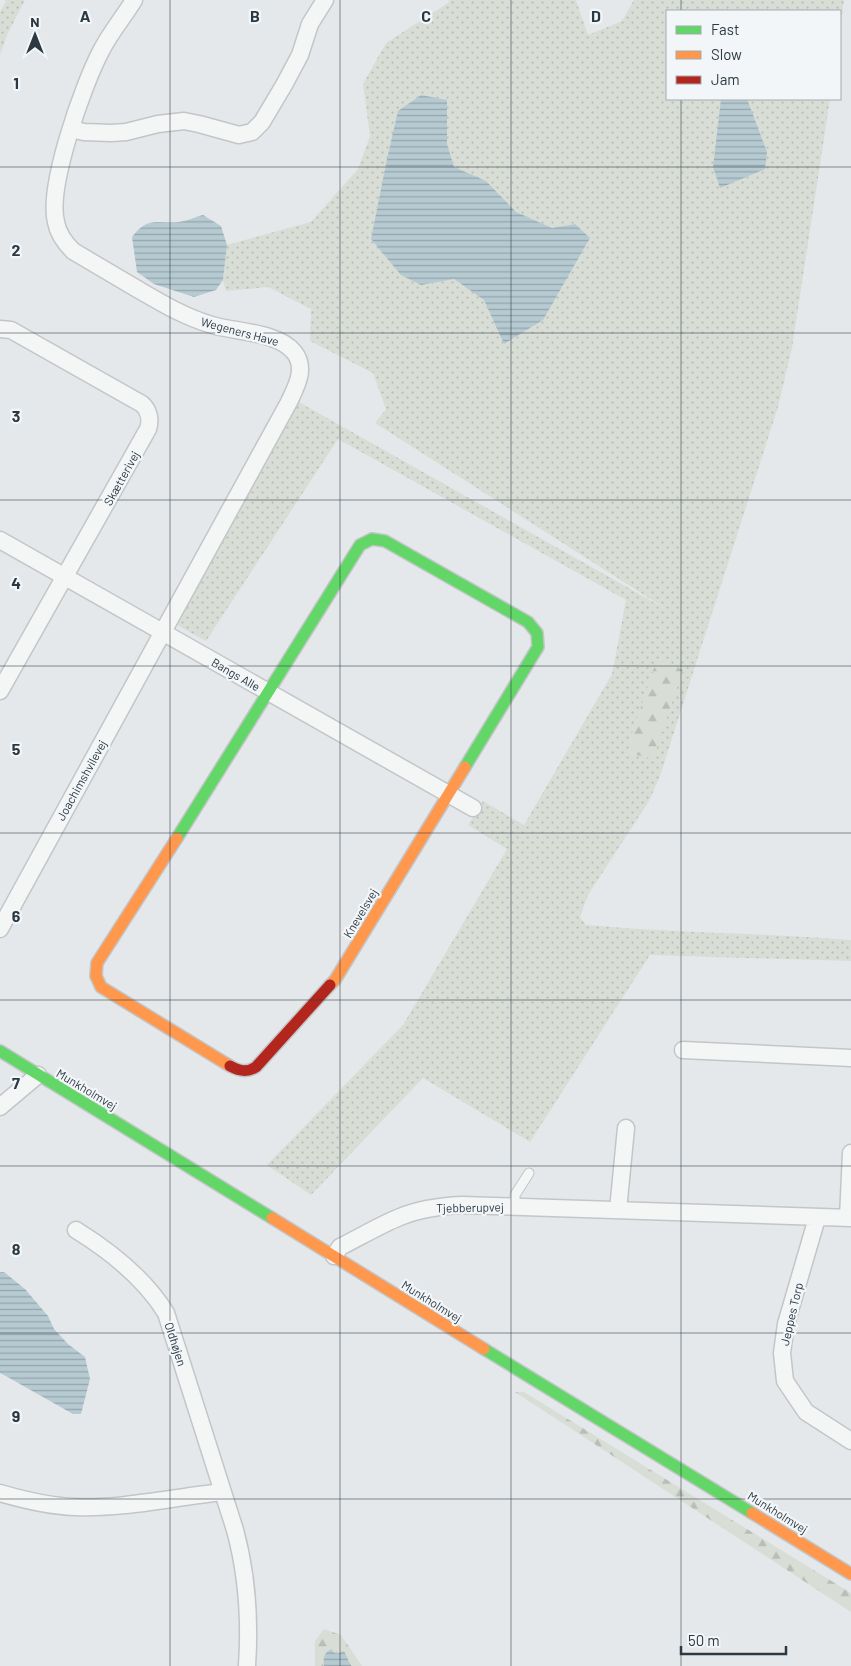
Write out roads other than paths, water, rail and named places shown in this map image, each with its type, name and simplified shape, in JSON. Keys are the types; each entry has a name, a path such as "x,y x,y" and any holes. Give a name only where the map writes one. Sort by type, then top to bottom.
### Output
{"street":[{"name":"Wegeners Have","path":"134,0 99,54 71,129 54,202 56,223 60,234 73,251 178,313 214,326 283,342 295,353 300,364 300,376 289,402 162,632"},
{"path":"71,129 84,132 111,133 126,132 165,122 184,122 199,124 239,135 252,132 262,122 284,85 300,54 310,24 325,0"},
{"name":"Skætterivej","path":"0,329 11,330 142,404 147,408 149,415 148,429 0,691"},
{"name":"Knevelsvej","path":"373,539 385,541 528,622 539,637 538,647 335,980 256,1067 251,1070 238,1071 101,987 95,973 97,963 269,693 360,545 373,539"},
{"name":"Bangs Alle","path":"0,540 473,808"},
{"name":"Joachimshvilevej","path":"0,929 162,632"},
{"path":"683,1050 851,1058"},
{"name":"Munkholmvej","path":"0,1051 851,1574"},
{"path":"0,1107 38,1075"},
{"path":"618,1210 626,1128"},
{"name":"Tjebberupvej","path":"334,1256 340,1247 401,1216 431,1208 462,1205 850,1218 851,1153"},
{"name":"Jeppes Torp","path":"817,1218 785,1332 782,1353 785,1381 806,1412 851,1441"},
{"name":"Oldhøjen","path":"76,1230 98,1244 128,1269 150,1291 164,1310 176,1341 239,1544 245,1574 248,1635 247,1666"},
{"path":"0,1493 46,1504 76,1507 111,1506 223,1492"}],"lane":[{"path":"515,1207 515,1195 528,1173"}],"water":[{"path":"421,95 447,100 447,144 454,167 486,181 516,212 552,228 575,224 590,238 543,320 504,344 484,300 454,279 421,285 401,275 371,239 398,111"},
{"path":"721,100 747,100 767,152 765,169 720,188 713,167"},
{"path":"203,215 221,226 227,245 223,280 216,290 194,297 154,284 137,272 132,237 138,230 153,222 179,222"},
{"path":"0,1272 4,1272 25,1289 48,1316 54,1329 68,1344 85,1357 90,1379 81,1414 73,1414 0,1373"},
{"path":"331,1649 336,1654 344,1651 351,1666 324,1666 324,1656"}]}
